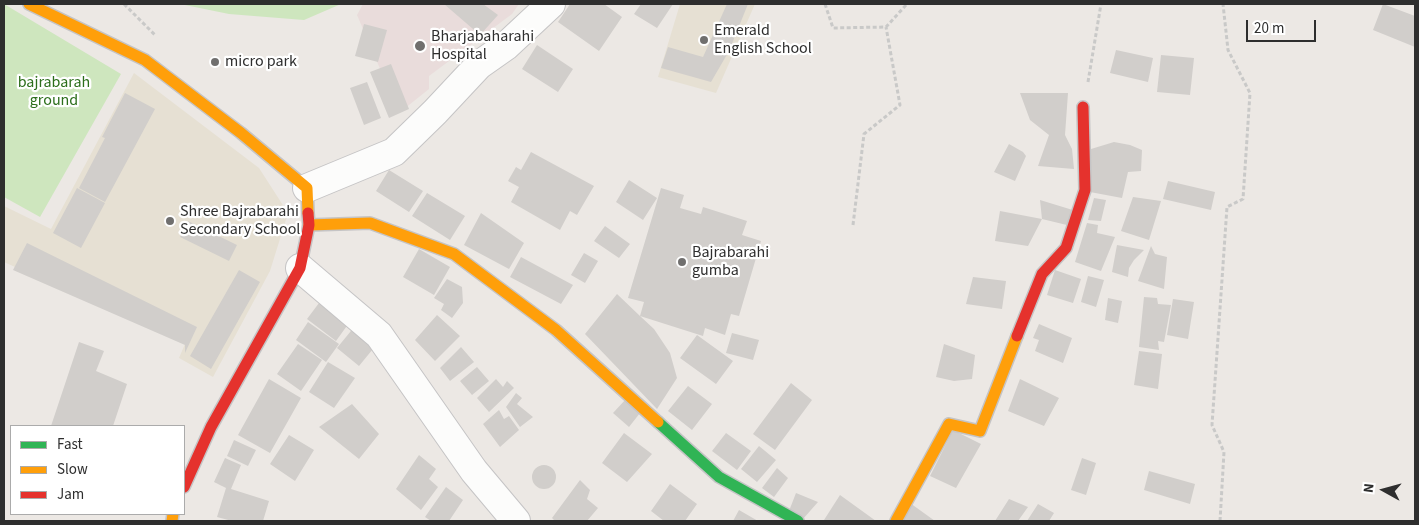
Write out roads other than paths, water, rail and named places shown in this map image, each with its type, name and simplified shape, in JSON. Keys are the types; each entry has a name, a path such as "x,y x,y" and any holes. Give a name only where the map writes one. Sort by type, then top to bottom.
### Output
{"street":[{"path":"28,4 145,60 241,133 307,188 309,225 300,268 211,427 185,486"},
{"path":"307,188 394,152 479,65 506,46 551,4"},
{"path":"896,521 949,424 980,431 1042,274 1066,248 1084,190 1083,107"},
{"path":"309,225 370,223 454,254 556,330 720,477 798,521"},
{"path":"300,268 379,335 474,471 516,521"}],"place":[{"name":"Emerald English School","path":"704,40"},
{"name":"Bharjabaharahi Hospital","path":"420,46"},
{"name":"micro park","path":"215,62"},
{"name":"Shree Bajrabarahi Secondary School","path":"170,221"},
{"name":"Bajrabarahi gumba","path":"682,262"}],"park label":[{"name":"bajrabarah ground","path":"54,92"}]}
